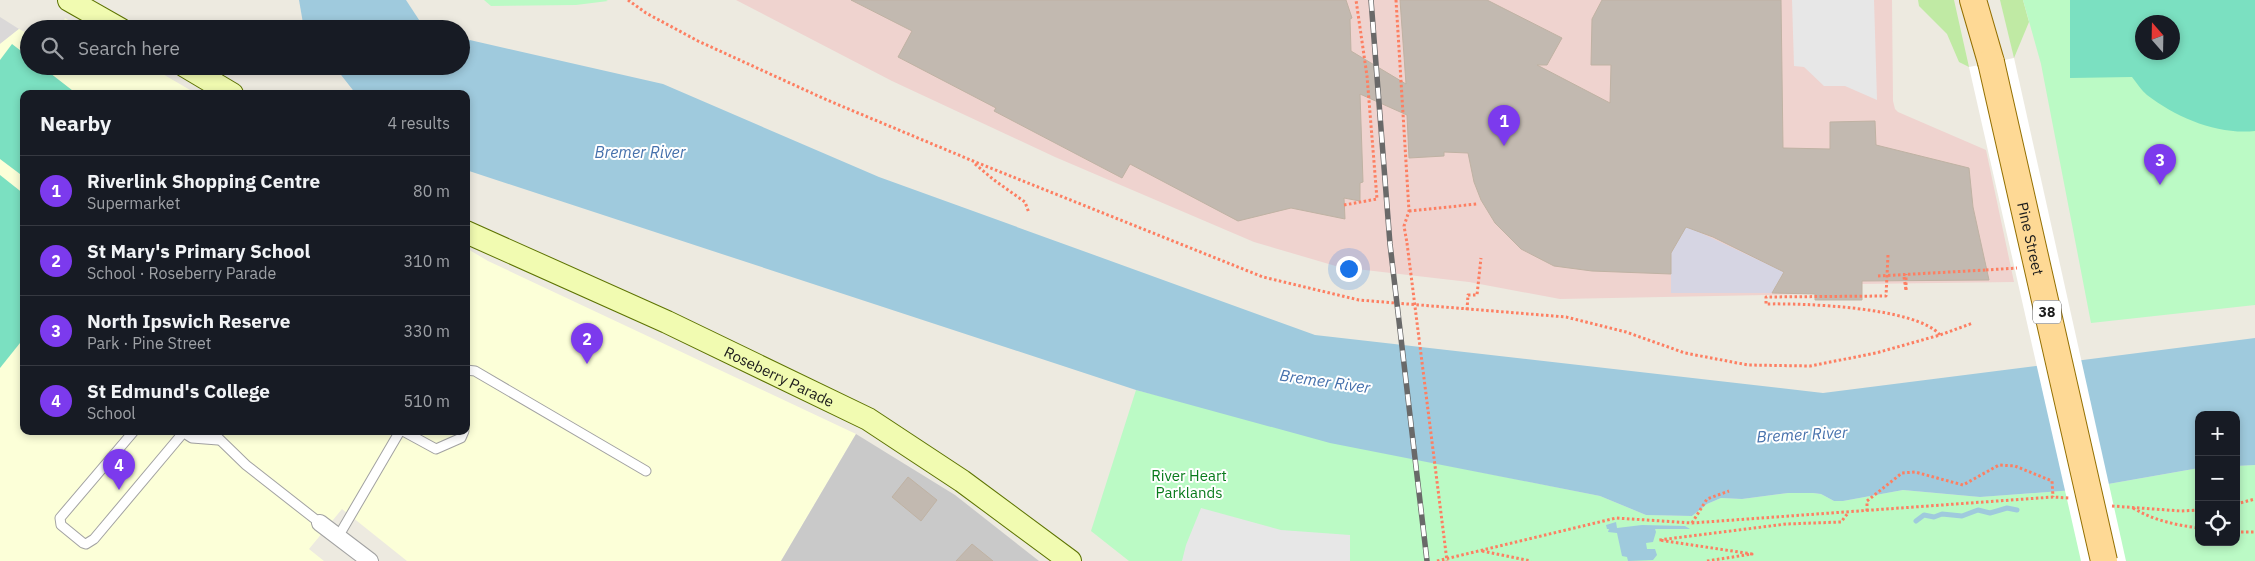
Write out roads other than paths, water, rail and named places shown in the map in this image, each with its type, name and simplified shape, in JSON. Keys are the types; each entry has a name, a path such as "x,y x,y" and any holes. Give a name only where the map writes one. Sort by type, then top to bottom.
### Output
{"main road":[{"name":"Pine Street","path":"1972,0 1991,62 2104,561"},
{"name":"Pine Street","path":"1982,0 1991,62"}],"street":[{"path":"69,0 104,20"},
{"path":"201,75 225,90"},
{"name":"Roseberry Parade","path":"470,234 666,322 868,419 962,480 1070,561"},
{"path":"320,523 370,561"}],"lane":[{"path":"470,370 475,371 646,471"},
{"path":"131,435 60,518 61,525 82,543 86,544 94,539 180,435"},
{"path":"189,435 201,440 218,440"},
{"path":"214,435 246,465 320,523"},
{"path":"338,537 400,435"},
{"path":"410,435 436,449 461,438 462,435"}],"water":[{"path":"299,0 406,0 419,20 302,20"},
{"name":"Bremer River","path":"470,40 663,84 879,177 1315,335 1823,393 2255,338 2255,465 2240,466 2240,411 2195,411 2195,469 2074,490 1980,497 1903,490 1843,501 1834,501 1821,494 1788,493 1742,499 1721,498 1707,504 1692,516 1646,515 1600,496 1330,443 1136,390 470,171 470,90 353,90 341,75 470,75"},
{"path":"1616,522 1617,528 1642,525 1685,526 1690,529 1655,529 1653,542 1646,543 1647,549 1655,549 1657,555 1653,560 1628,561 1627,557 1622,556 1617,533 1608,532 1609,529 1607,529 1606,525"}],"waterway":[{"path":"1916,521 1924,515 1934,517 1942,514 1962,516 1978,510 1990,513 2007,508 2017,510"}],"railway":[{"path":"1371,0 1390,244 1427,561"}],"place":[{"name":"Riverlink Shopping Centre","path":"1504,146"},
{"name":"North Ipswich Reserve","path":"2160,185"},
{"name":"St Mary's Primary School","path":"587,364"},
{"name":"St Edmund's College","path":"119,490"}],"park label":[{"name":"River Heart Parklands","path":"1189,484"}]}
